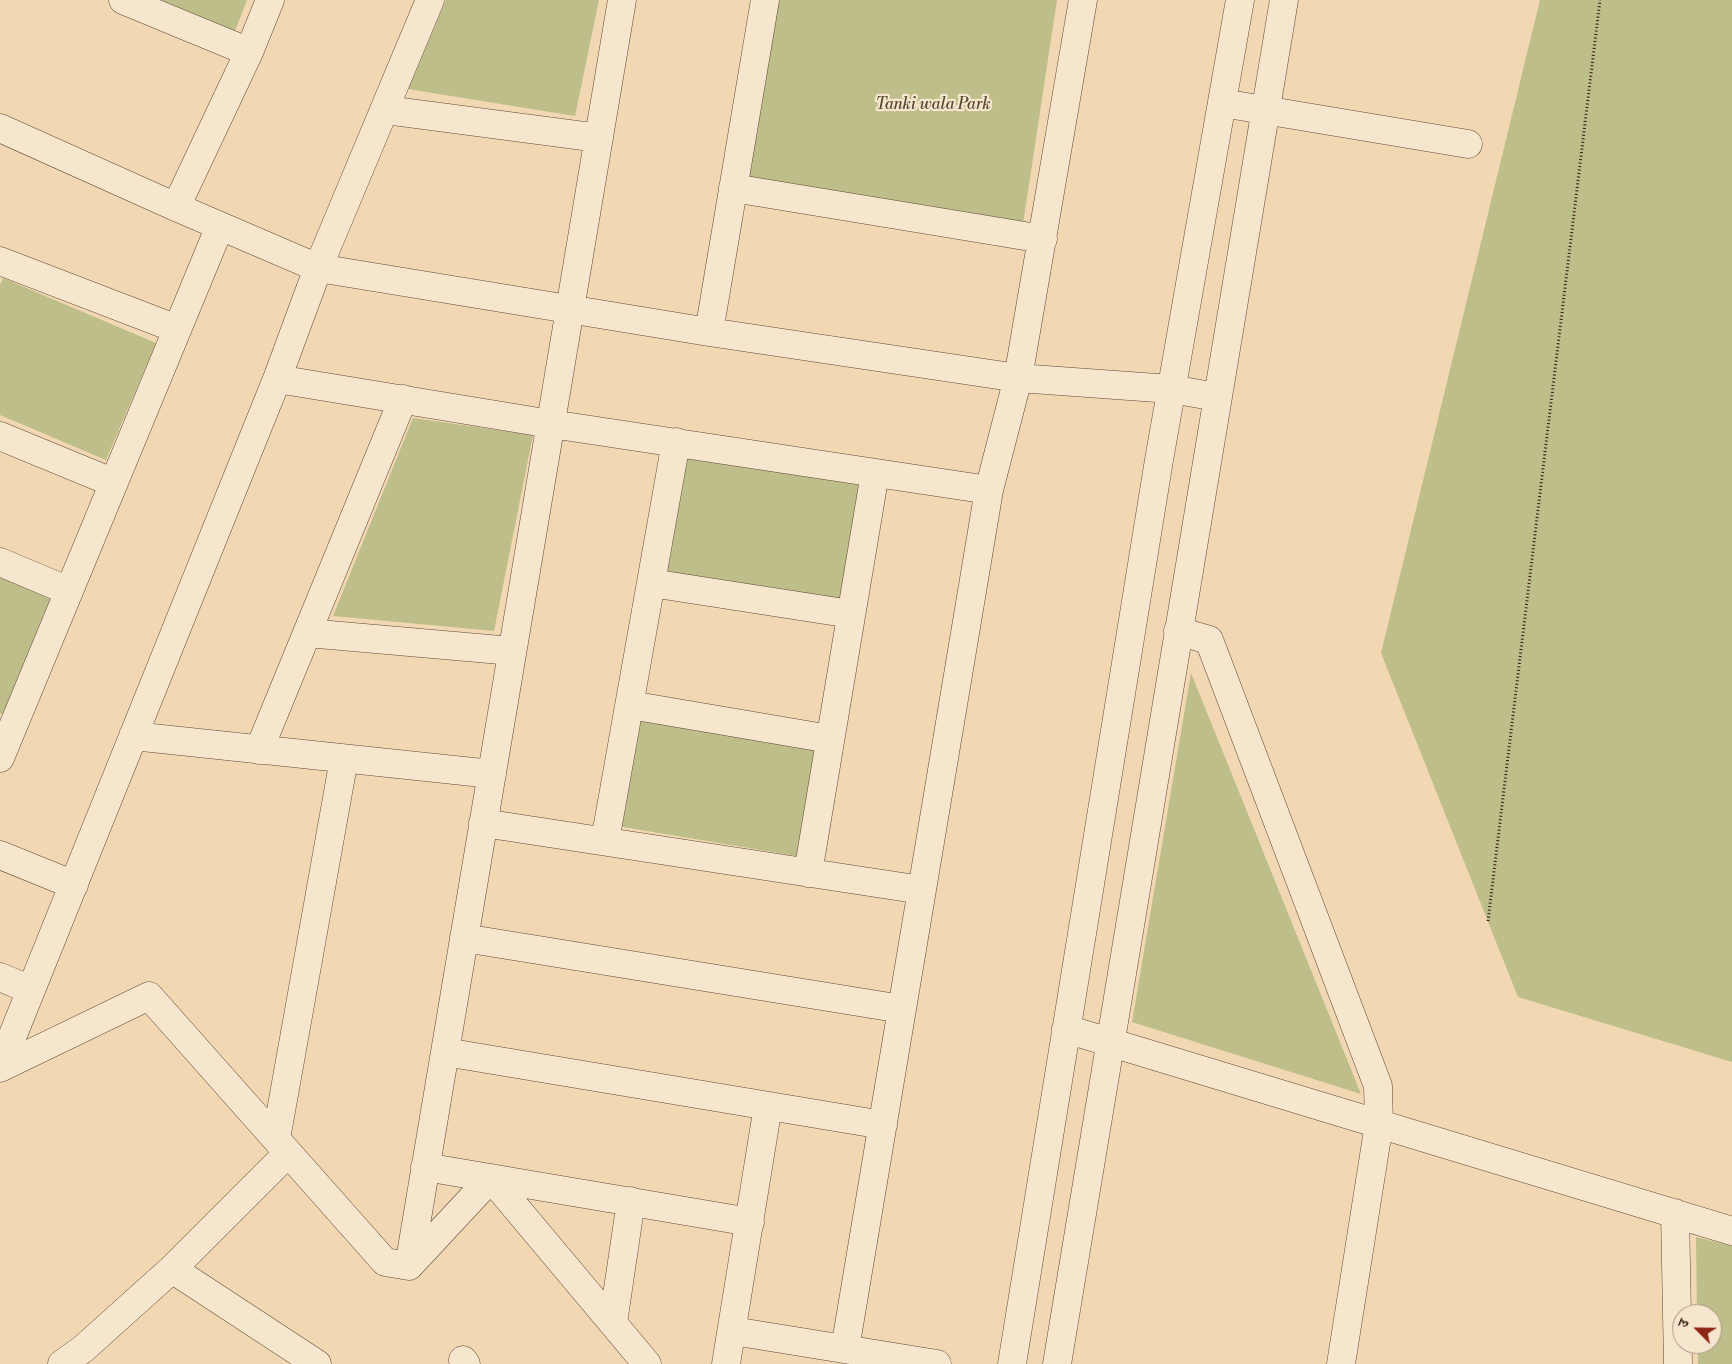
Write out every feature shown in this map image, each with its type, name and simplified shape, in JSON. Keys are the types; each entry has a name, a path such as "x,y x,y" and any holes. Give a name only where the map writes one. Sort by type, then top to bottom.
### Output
{"street":[{"path":"123,0 249,52"},
{"path":"176,207 249,52 270,0"},
{"path":"0,1068 277,379 318,268 386,110 430,0"},
{"path":"409,1266 622,0"},
{"path":"709,332 765,0"},
{"path":"845,1349 989,490 1018,378 1083,0"},
{"path":"1012,1364 1171,389 1240,0"},
{"path":"1057,1364 1284,0"},
{"path":"1222,103 1468,144"},
{"path":"386,110 599,138"},
{"path":"0,128 318,268 709,332 1018,378 1171,389 1217,397"},
{"path":"733,188 1043,238"},
{"path":"3,741 69,591 220,226"},
{"path":"0,261 177,329"},
{"path":"277,379 551,424 989,490"},
{"path":"259,750 403,399"},
{"path":"0,436 114,482"},
{"path":"605,841 676,442"},
{"path":"808,873 875,472"},
{"path":"0,562 69,591"},
{"path":"651,583 851,614"},
{"path":"1178,631 1209,640 1378,1086 1379,1124 1341,1364"},
{"path":"306,633 512,651"},
{"path":"630,705 830,739"},
{"path":"133,736 492,774"},
{"path":"80,1359 172,1269 282,1146 344,759"},
{"path":"483,823 922,890"},
{"path":"0,855 74,885"},
{"path":"464,938 902,1009"},
{"path":"0,977 31,990"},
{"path":"0,1068 149,996 385,1262 409,1266"},
{"path":"1066,1029 1732,1231"},
{"path":"445,1052 883,1125"},
{"path":"726,1364 733,1331 768,1106"},
{"path":"425,1167 750,1222"},
{"path":"409,1266 491,1178"},
{"path":"491,1178 647,1364"},
{"path":"612,1323 631,1201"},
{"path":"1675,1213 1678,1364"},
{"path":"172,1269 317,1364"},
{"path":"733,1331 845,1349 881,1360 937,1364"}],"path":[{"path":"1488,921 1600,0"}],"green space":[{"path":"157,0 247,0 235,31"},
{"path":"446,0 599,0 575,116 408,89"},
{"name":"Tanki wala Park","path":"778,0 1057,0 1023,224 747,183"},
{"path":"1540,0 1732,0 1732,1062 1518,997 1381,653"},
{"path":"3,278 156,343 106,460 0,415 0,285"},
{"path":"413,418 533,435 494,631 333,616"},
{"path":"682,451 861,481 841,600 662,571"},
{"path":"0,573 54,596 4,715 0,713"},
{"path":"1191,673 1361,1094 1132,1022"},
{"path":"636,715 816,745 797,856 617,826"},
{"path":"1696,1237 1732,1246 1732,1364 1698,1364 1698,1354 1722,1354 1722,1304 1697,1304"}]}
